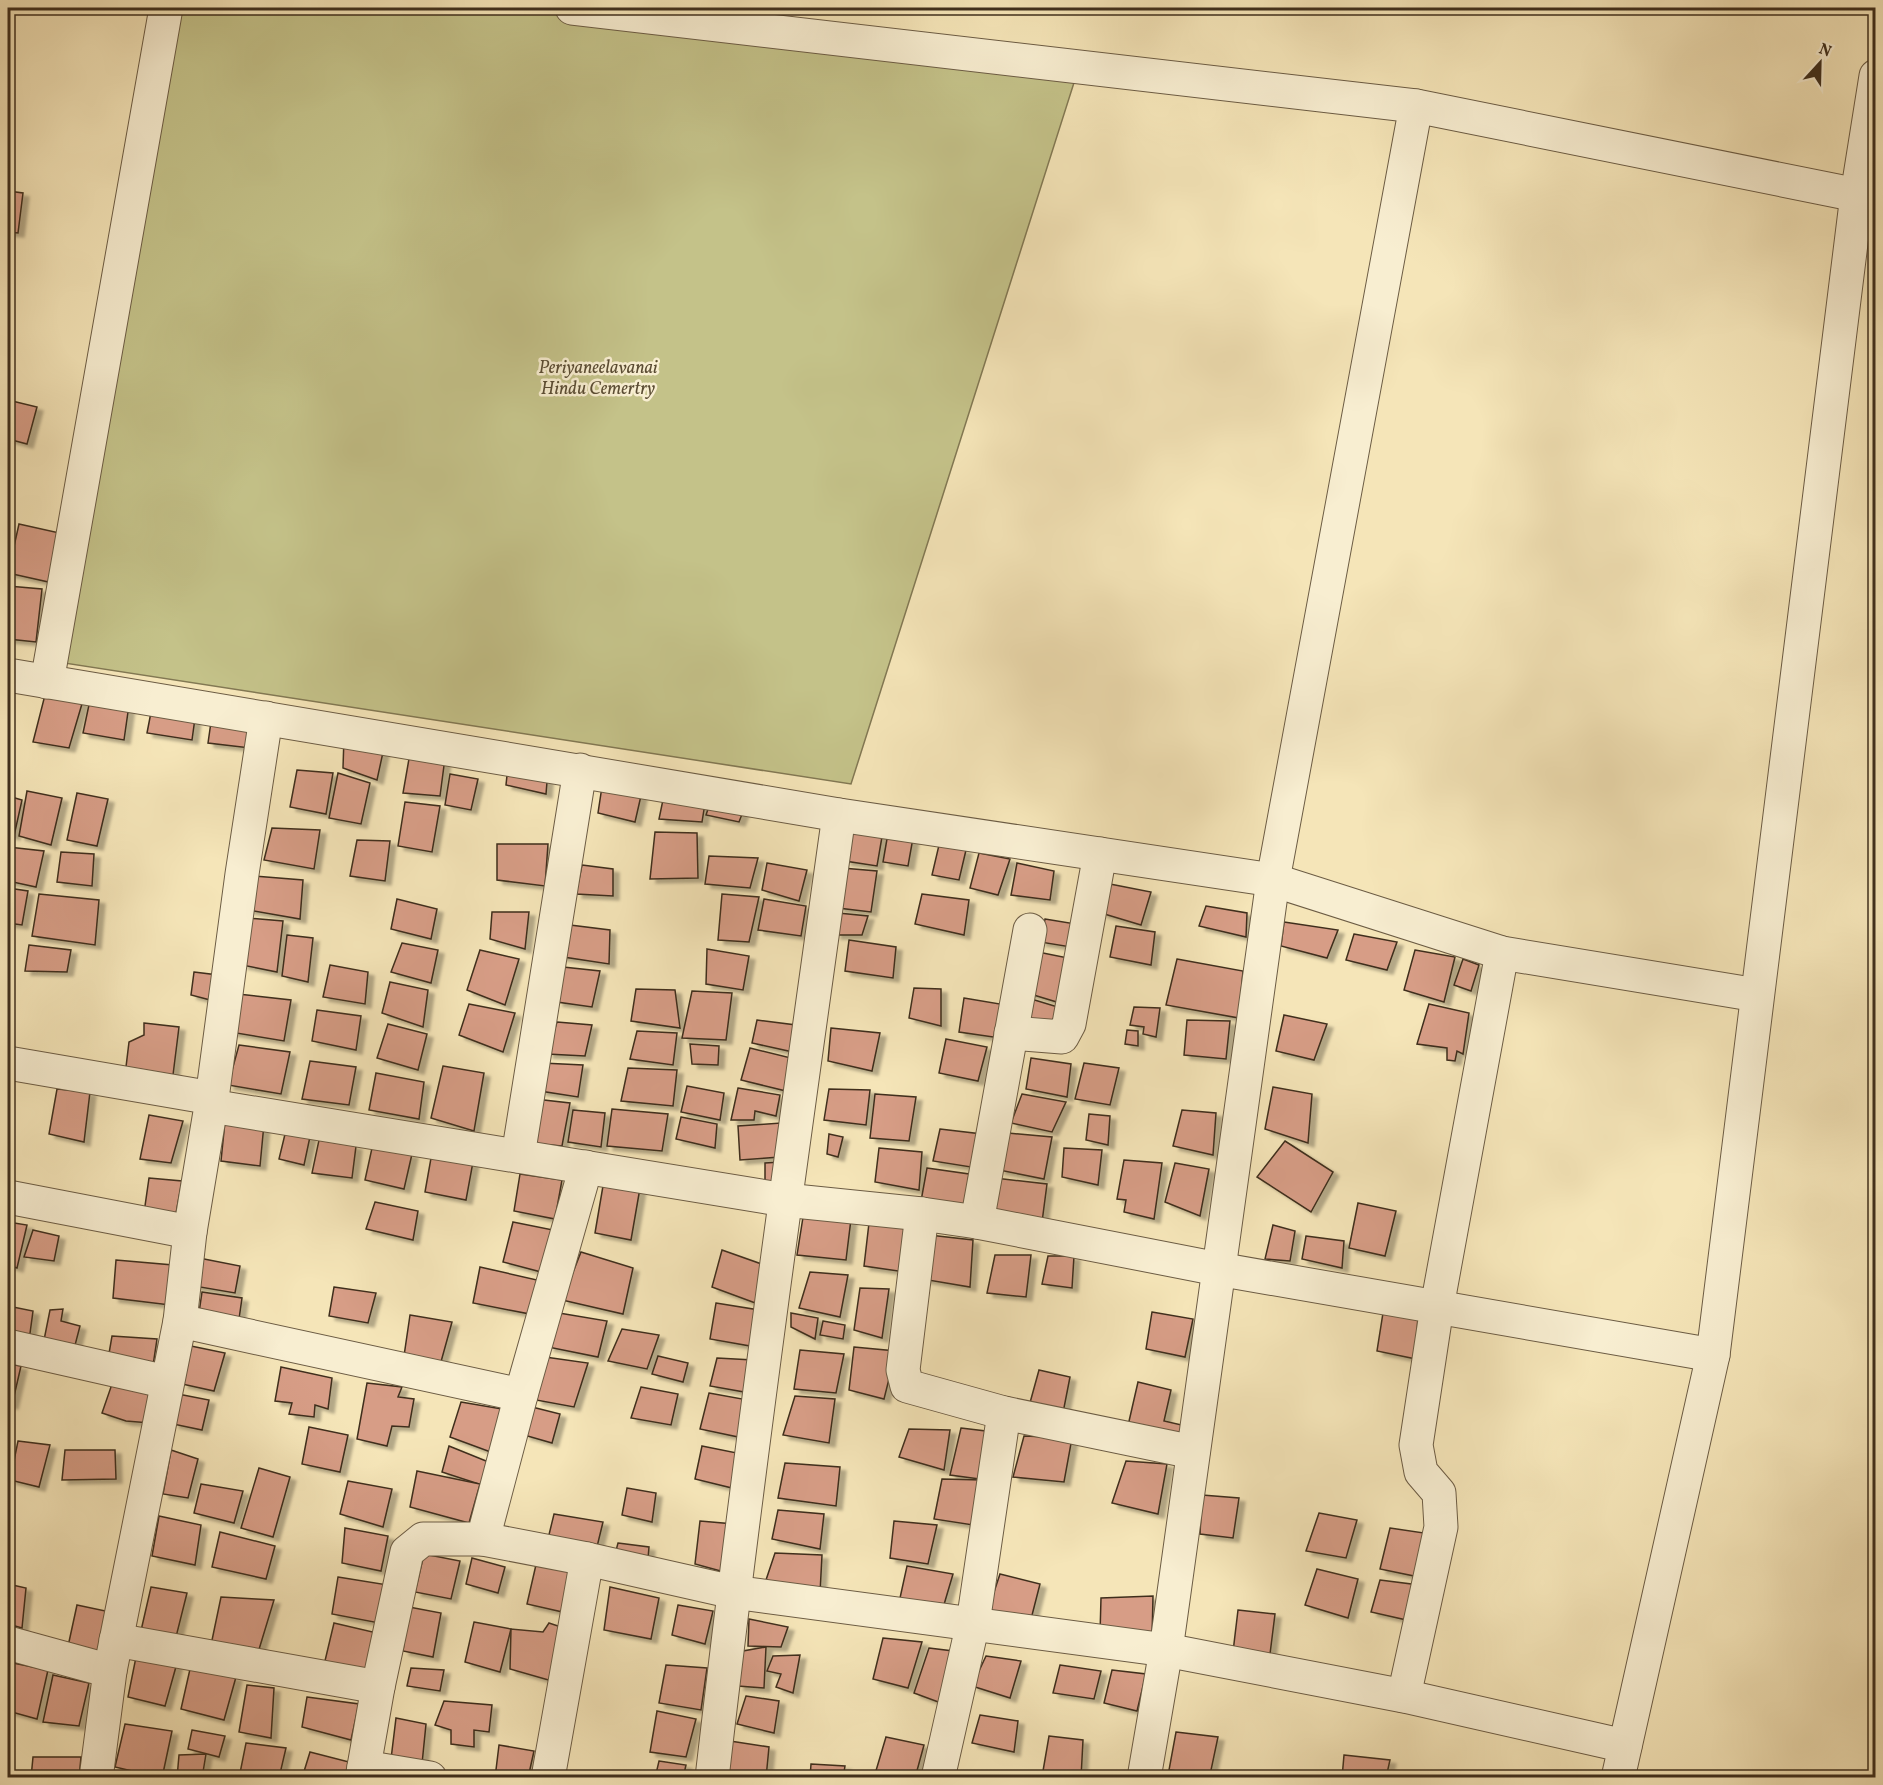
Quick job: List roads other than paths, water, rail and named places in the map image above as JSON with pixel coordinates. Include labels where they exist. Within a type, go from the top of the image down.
[{"type":"street","points":[[47,682],[166,8]]},
{"type":"street","points":[[572,8],[1416,106],[1857,195]]},
{"type":"street","points":[[1618,1778],[1713,1355],[1857,195],[1875,76]]},
{"type":"street","points":[[1144,1778],[1166,1650],[1273,880],[1416,106]]},
{"type":"street","points":[[8,675],[840,815],[1273,880],[1502,953],[1757,995]]},
{"type":"street","points":[[96,1778],[113,1655],[180,1321],[190,1232],[212,1102],[242,874],[266,718]]},
{"type":"street","points":[[518,1156],[580,770]]},
{"type":"street","points":[[712,1778],[785,1200],[840,815]]},
{"type":"street","points":[[1011,1033],[1062,1037],[1070,1024],[1100,854]]},
{"type":"street","points":[[977,1222],[1030,930]]},
{"type":"street","points":[[1404,1696],[1441,1527],[1439,1493],[1421,1472],[1416,1445],[1437,1307],[1502,953]]},
{"type":"street","points":[[8,1063],[518,1156],[785,1200],[977,1222],[1218,1269],[1713,1355]]},
{"type":"street","points":[[483,1539],[521,1395],[586,1167]]},
{"type":"street","points":[[8,1197],[190,1232]]},
{"type":"street","points":[[922,1214],[903,1370],[907,1386],[1004,1413],[1193,1452]]},
{"type":"street","points":[[180,1321],[521,1395]]},
{"type":"street","points":[[8,1346],[167,1382]]},
{"type":"street","points":[[938,1778],[973,1623],[1004,1413]]},
{"type":"street","points":[[430,1778],[363,1772],[378,1687],[407,1552],[423,1539],[483,1539],[587,1559],[734,1592],[1166,1650],[1404,1696],[1625,1746]]},
{"type":"street","points":[[548,1778],[587,1559]]},
{"type":"street","points":[[8,1642],[378,1687]]},
{"type":"park label","name":"Periyaneelavanai Hindu Cemertry","points":[[598,377]]}]
